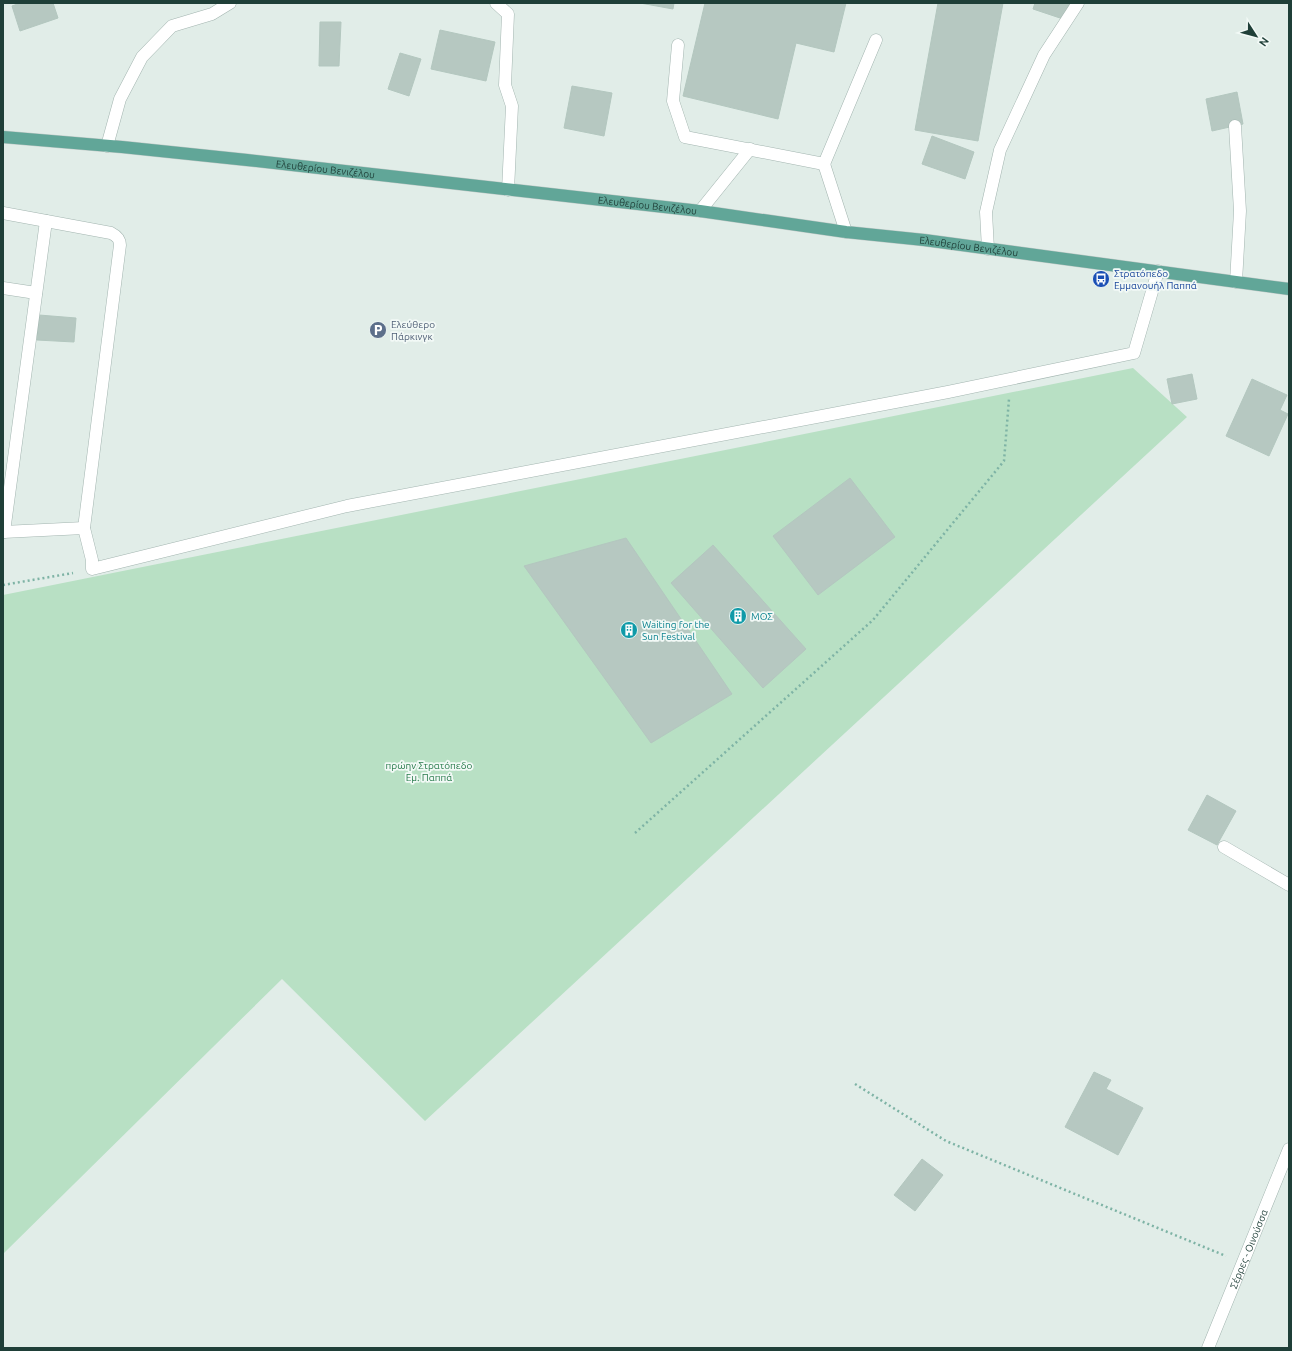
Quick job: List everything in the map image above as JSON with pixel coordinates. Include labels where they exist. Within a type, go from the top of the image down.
[{"type":"main road","name":"Ελευθερίου Βενιζέλου","points":[[3,137],[247,160],[700,211],[846,232],[988,249],[1289,289]]},
{"type":"street","points":[[107,146],[120,99],[142,57],[172,26],[212,14],[230,3]]},
{"type":"street","points":[[496,3],[508,14],[505,85],[512,106],[508,190]]},
{"type":"street","points":[[988,249],[986,212],[1000,150],[1044,55],[1078,3]]},
{"type":"street","points":[[846,232],[824,164],[876,40]]},
{"type":"street","points":[[678,45],[673,101],[685,137],[824,164]]},
{"type":"street","points":[[1235,126],[1240,211],[1236,282]]},
{"type":"street","points":[[700,211],[750,149]]},
{"type":"street","points":[[3,213],[111,233],[116,235],[120,240],[84,528],[92,560],[92,569],[347,506],[918,398],[1134,353],[1158,271]]},
{"type":"street","points":[[46,220],[4,532],[84,528]]},
{"type":"street","points":[[3,288],[36,293]]},
{"type":"street","points":[[1224,847],[1289,885]]},
{"type":"street","name":"Σέρρες - Οινούσσα","points":[[1208,1348],[1244,1263],[1289,1149]]},
{"type":"path","points":[[635,833],[873,620],[1004,461],[1010,379]]},
{"type":"path","points":[[3,585],[92,569]]},
{"type":"path","points":[[855,1084],[946,1141],[1244,1263]]},
{"type":"green space","name":"πρώην Στρατόπεδο Εμ. Παππά","points":[[1133,368],[1187,417],[425,1121],[282,979],[3,1254],[3,595]]},
{"type":"building","points":[[20,3],[53,3],[58,18],[20,31],[12,6]]},
{"type":"building","points":[[640,3],[674,3],[673,9]]},
{"type":"building","points":[[705,3],[846,3],[834,52],[796,43],[778,119],[683,96]]},
{"type":"building","points":[[938,3],[1003,3],[978,141],[915,130]]},
{"type":"building","points":[[1035,3],[1072,3],[1066,20],[1033,9]]},
{"type":"building","points":[[320,22],[341,22],[339,66],[319,66]]},
{"type":"building","points":[[440,30],[495,42],[486,81],[431,69]]},
{"type":"building","points":[[400,53],[421,59],[409,96],[388,89]]},
{"type":"building","points":[[572,86],[612,93],[604,136],[564,128]]},
{"type":"building","points":[[1237,92],[1243,124],[1212,131],[1206,99]]},
{"type":"building","points":[[932,136],[974,152],[965,179],[922,164]]},
{"type":"building","points":[[39,315],[76,318],[74,342],[37,340]]},
{"type":"building","points":[[1192,374],[1197,399],[1172,404],[1167,379]]},
{"type":"building","points":[[1252,379],[1287,395],[1280,410],[1288,414],[1269,456],[1226,436]]},
{"type":"building","points":[[850,478],[895,537],[818,595],[773,536]]},
{"type":"building","name":"Waiting for the Sun Festival","points":[[626,538],[732,694],[651,743],[524,566]]},
{"type":"building","name":"ΜΟΣ","points":[[713,545],[806,649],[763,688],[671,583]]},
{"type":"building","points":[[1207,795],[1236,811],[1217,845],[1188,830]]},
{"type":"building","points":[[1094,1072],[1111,1080],[1106,1089],[1143,1108],[1118,1155],[1065,1127]]},
{"type":"building","points":[[922,1159],[943,1175],[915,1211],[894,1195]]},
{"type":"place","name":"Στρατόπεδο Εμμανουήλ Παππά","points":[[1101,279]]},
{"type":"place","name":"Ελεύθερο Πάρκινγκ","points":[[378,330]]},
{"type":"place","name":"ΜΟΣ","points":[[738,616]]},
{"type":"place","name":"Waiting for the Sun Festival","points":[[629,630]]}]
